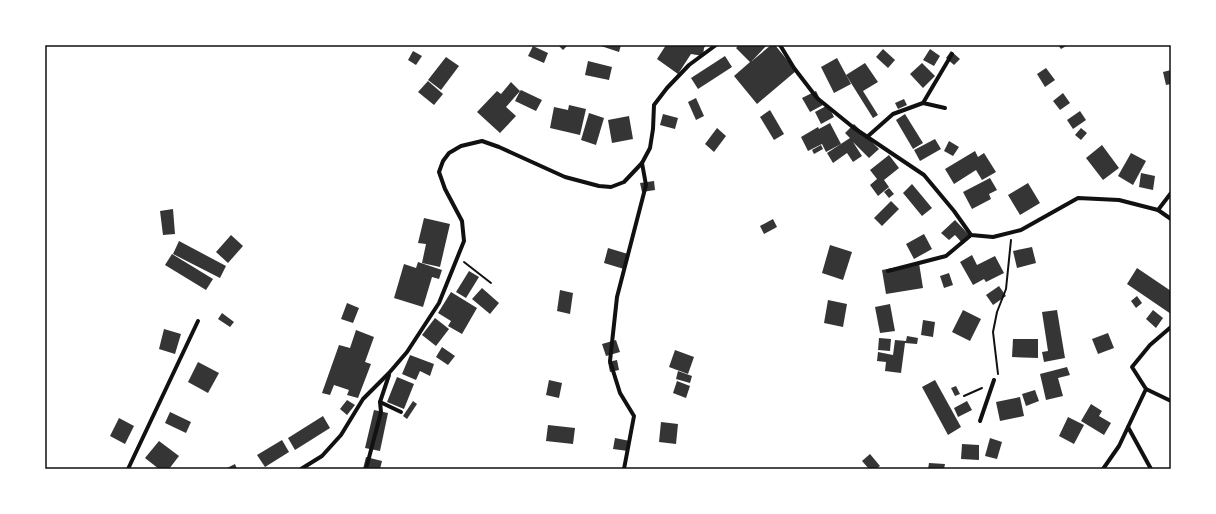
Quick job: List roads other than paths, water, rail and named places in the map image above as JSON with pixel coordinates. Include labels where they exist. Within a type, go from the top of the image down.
[{"type":"street","points":[[301,469],[322,456],[341,435],[363,399],[389,373],[407,352],[439,303],[464,242],[462,221],[445,190],[439,172],[443,161],[449,153],[461,146],[482,141],[528,159],[565,177],[599,186],[611,187],[624,182],[642,163],[650,148],[654,105],[689,64],[716,45]]},
{"type":"street","points":[[780,45],[794,68],[817,98],[854,128],[924,175],[971,235]]},
{"type":"street","points":[[923,103],[952,54]]},
{"type":"street","points":[[867,136],[893,114],[923,103],[945,108]]},
{"type":"street","points":[[624,469],[634,416],[620,393],[610,361],[618,297],[646,185],[642,163]]},
{"type":"street","points":[[1158,210],[1171,193]]},
{"type":"street","points":[[888,271],[946,256],[971,235],[993,237],[1028,226],[1078,198],[1119,200],[1158,210],[1171,219]]},
{"type":"street","points":[[128,469],[198,321]]},
{"type":"street","points":[[1171,327],[1150,345],[1132,367],[1146,389],[1171,401]]},
{"type":"street","points":[[366,469],[381,412],[380,402],[389,373]]},
{"type":"street","points":[[980,421],[994,380]]},
{"type":"street","points":[[1103,469],[1119,446],[1146,389]]},
{"type":"street","points":[[380,402],[402,412]]},
{"type":"street","points":[[1128,427],[1151,469]]}]
